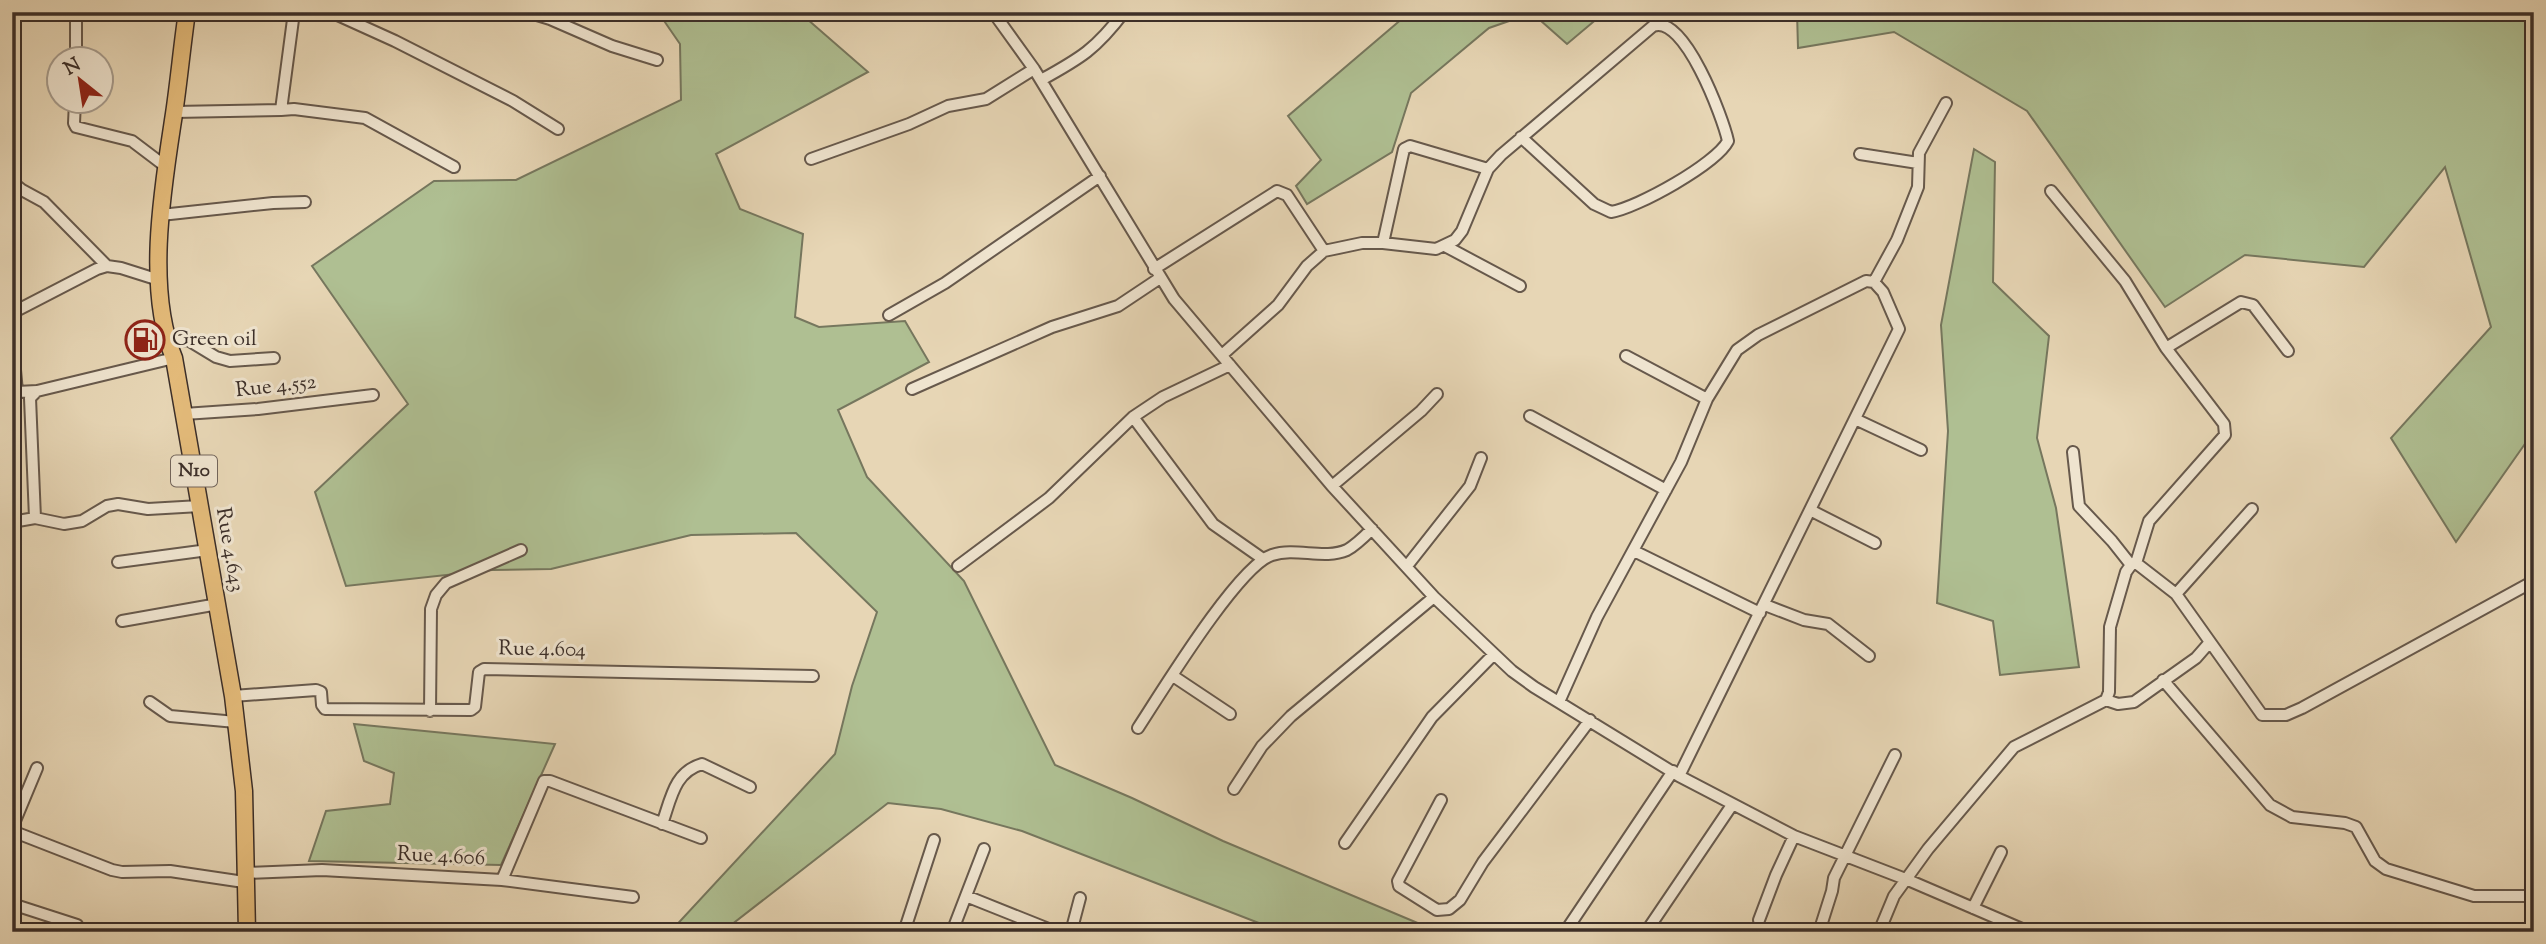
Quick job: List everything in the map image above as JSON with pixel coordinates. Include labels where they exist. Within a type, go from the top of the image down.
[{"type":"highway","name":"Rue 4.643","points":[[187,12],[166,166],[159,280],[167,342],[174,358],[233,696],[244,791],[247,932]]},
{"type":"street","points":[[76,12],[76,46]]},
{"type":"street","points":[[281,110],[294,12]]},
{"type":"street","points":[[331,12],[513,101],[558,129]]},
{"type":"street","points":[[527,12],[550,19],[612,47],[657,60]]},
{"type":"street","points":[[992,12],[1034,68],[1174,299],[1332,486],[1434,597],[1494,654],[1523,679],[1559,702],[1732,805],[1794,836],[1908,880],[2029,932]]},
{"type":"street","points":[[1041,80],[1089,52],[1124,12]]},
{"type":"street","points":[[1222,355],[1278,305],[1307,266],[1324,251],[1362,243],[1436,249],[1455,240],[1462,231],[1488,169],[1501,155],[1521,137],[1653,26],[1660,23],[1681,39],[1698,65],[1728,141],[1720,151],[1684,178],[1639,204],[1611,212],[1594,204],[1521,137]]},
{"type":"street","points":[[811,159],[909,124],[948,106],[981,101],[1034,68]]},
{"type":"street","points":[[1874,282],[1897,240],[1918,187],[1919,153],[1946,103]]},
{"type":"street","points":[[174,112],[294,109],[365,118],[454,167]]},
{"type":"street","points":[[74,116],[76,127],[132,141],[166,166]]},
{"type":"street","points":[[1384,243],[1406,147],[1488,169]]},
{"type":"street","points":[[1860,154],[1918,163]]},
{"type":"street","points":[[889,315],[945,283],[1100,176]]},
{"type":"street","points":[[12,182],[44,202],[107,266],[159,280]]},
{"type":"street","points":[[912,389],[1052,327],[1118,306],[1157,273],[1277,191],[1287,195],[1324,251]]},
{"type":"street","points":[[1879,932],[1894,896],[1928,849],[2014,747],[2106,700],[2109,692],[2110,627],[2126,572],[2134,564],[2148,521],[2225,435],[2224,425],[2166,348],[2125,281],[2051,191]]},
{"type":"street","points":[[161,215],[305,202]]},
{"type":"street","points":[[1445,246],[1520,286]]},
{"type":"street","points":[[12,313],[107,266]]},
{"type":"street","points":[[1559,702],[1597,617],[1665,491],[1707,399],[1731,359],[1746,342],[1866,281],[1874,282],[1883,292],[1899,329],[1763,609],[1676,774],[1565,932]]},
{"type":"street","points":[[2166,348],[2241,302],[2253,305],[2288,351]]},
{"type":"street","points":[[12,337],[17,392],[37,391],[174,358]]},
{"type":"street","points":[[167,342],[188,340],[216,357],[230,361],[274,358]]},
{"type":"street","points":[[1626,356],[1707,399]]},
{"type":"street","points":[[958,566],[1049,498],[1133,417],[1163,397],[1230,365]]},
{"type":"street","points":[[35,518],[30,398],[37,391]]},
{"type":"street","points":[[1332,486],[1422,411],[1437,394]]},
{"type":"street","name":"Rue 4.552","points":[[184,414],[258,409],[373,395]]},
{"type":"street","points":[[1530,416],[1665,491]]},
{"type":"street","points":[[1133,417],[1213,524],[1263,559]]},
{"type":"street","points":[[1855,419],[1921,450]]},
{"type":"street","points":[[2073,452],[2079,506],[2134,564],[2176,594],[2262,715],[2286,715],[2534,581]]},
{"type":"street","points":[[1407,566],[1470,486],[1481,458]]},
{"type":"street","points":[[12,522],[35,518],[64,524],[82,521],[107,506],[118,504],[148,509],[200,506]]},
{"type":"street","points":[[2176,594],[2252,509]]},
{"type":"street","points":[[1810,510],[1875,543]]},
{"type":"street","points":[[1138,728],[1247,572],[1273,554],[1327,554],[1345,551],[1372,529]]},
{"type":"street","points":[[118,562],[208,550]]},
{"type":"street","points":[[430,711],[432,609],[436,595],[446,583],[521,550]]},
{"type":"street","points":[[1634,551],[1763,609],[1828,624],[1869,656]]},
{"type":"street","points":[[1234,789],[1262,746],[1291,716],[1434,597]]},
{"type":"street","points":[[122,621],[218,604]]},
{"type":"street","points":[[2106,700],[2118,704],[2134,702],[2196,658],[2210,642]]},
{"type":"street","points":[[1345,843],[1432,717],[1494,654]]},
{"type":"street","name":"Rue 4.604","points":[[233,696],[316,690],[321,692],[325,709],[471,710],[475,707],[479,672],[484,669],[813,676]]},
{"type":"street","points":[[1173,676],[1230,714]]},
{"type":"street","points":[[2164,680],[2270,805],[2292,817],[2345,823],[2356,827],[2375,861],[2386,869],[2474,897],[2534,896]]},
{"type":"street","points":[[150,702],[170,716],[236,722]]},
{"type":"street","points":[[1441,800],[1398,881],[1399,886],[1443,911],[1455,905],[1468,890],[1483,862],[1590,720]]},
{"type":"street","points":[[1819,932],[1834,877],[1895,755]]},
{"type":"street","points":[[662,824],[682,774],[689,768],[702,764],[750,787]]},
{"type":"street","points":[[12,830],[37,768]]},
{"type":"street","points":[[502,880],[544,782],[550,781],[701,838]]},
{"type":"street","points":[[1646,932],[1732,805]]},
{"type":"street","name":"Rue 4.606","points":[[12,830],[122,872],[170,871],[245,878],[322,870],[502,880],[633,897]]},
{"type":"street","points":[[1759,920],[1794,836]]},
{"type":"street","points":[[904,932],[934,841]]},
{"type":"street","points":[[952,932],[984,849]]},
{"type":"street","points":[[1973,908],[2001,852]]},
{"type":"street","points":[[966,896],[1056,932]]},
{"type":"street","points":[[1071,932],[1080,898]]},
{"type":"street","points":[[12,904],[77,925],[78,932]]},
{"type":"green space","points":[[658,12],[799,12],[868,72],[716,154],[740,209],[803,234],[795,317],[819,327],[905,321],[929,362],[838,410],[867,477],[964,581],[1055,765],[1223,841],[1439,932],[1282,932],[1022,831],[941,809],[888,803],[722,932],[670,932],[835,754],[852,686],[877,612],[796,533],[691,535],[551,569],[492,570],[346,586],[315,492],[408,404],[312,266],[434,181],[516,180],[681,100],[680,44]]},
{"type":"green space","points":[[1410,12],[1605,12],[1567,44],[1532,13],[1489,28],[1411,93],[1392,152],[1307,204],[1296,186],[1321,160],[1288,116]]},
{"type":"green space","points":[[1797,12],[2534,12],[2534,431],[2456,542],[2391,438],[2491,327],[2445,167],[2364,267],[2245,255],[2165,307],[2027,111],[1894,32],[1798,48]]},
{"type":"green space","points":[[1974,149],[1995,162],[1993,282],[2049,336],[2037,438],[2056,508],[2079,667],[2000,675],[1993,621],[1937,603],[1948,431],[1941,325]]},
{"type":"green space","points":[[354,724],[555,744],[501,865],[309,861],[326,811],[390,804],[394,773],[364,761]]},
{"type":"place","name":"Green oil","points":[[145,340]]}]
